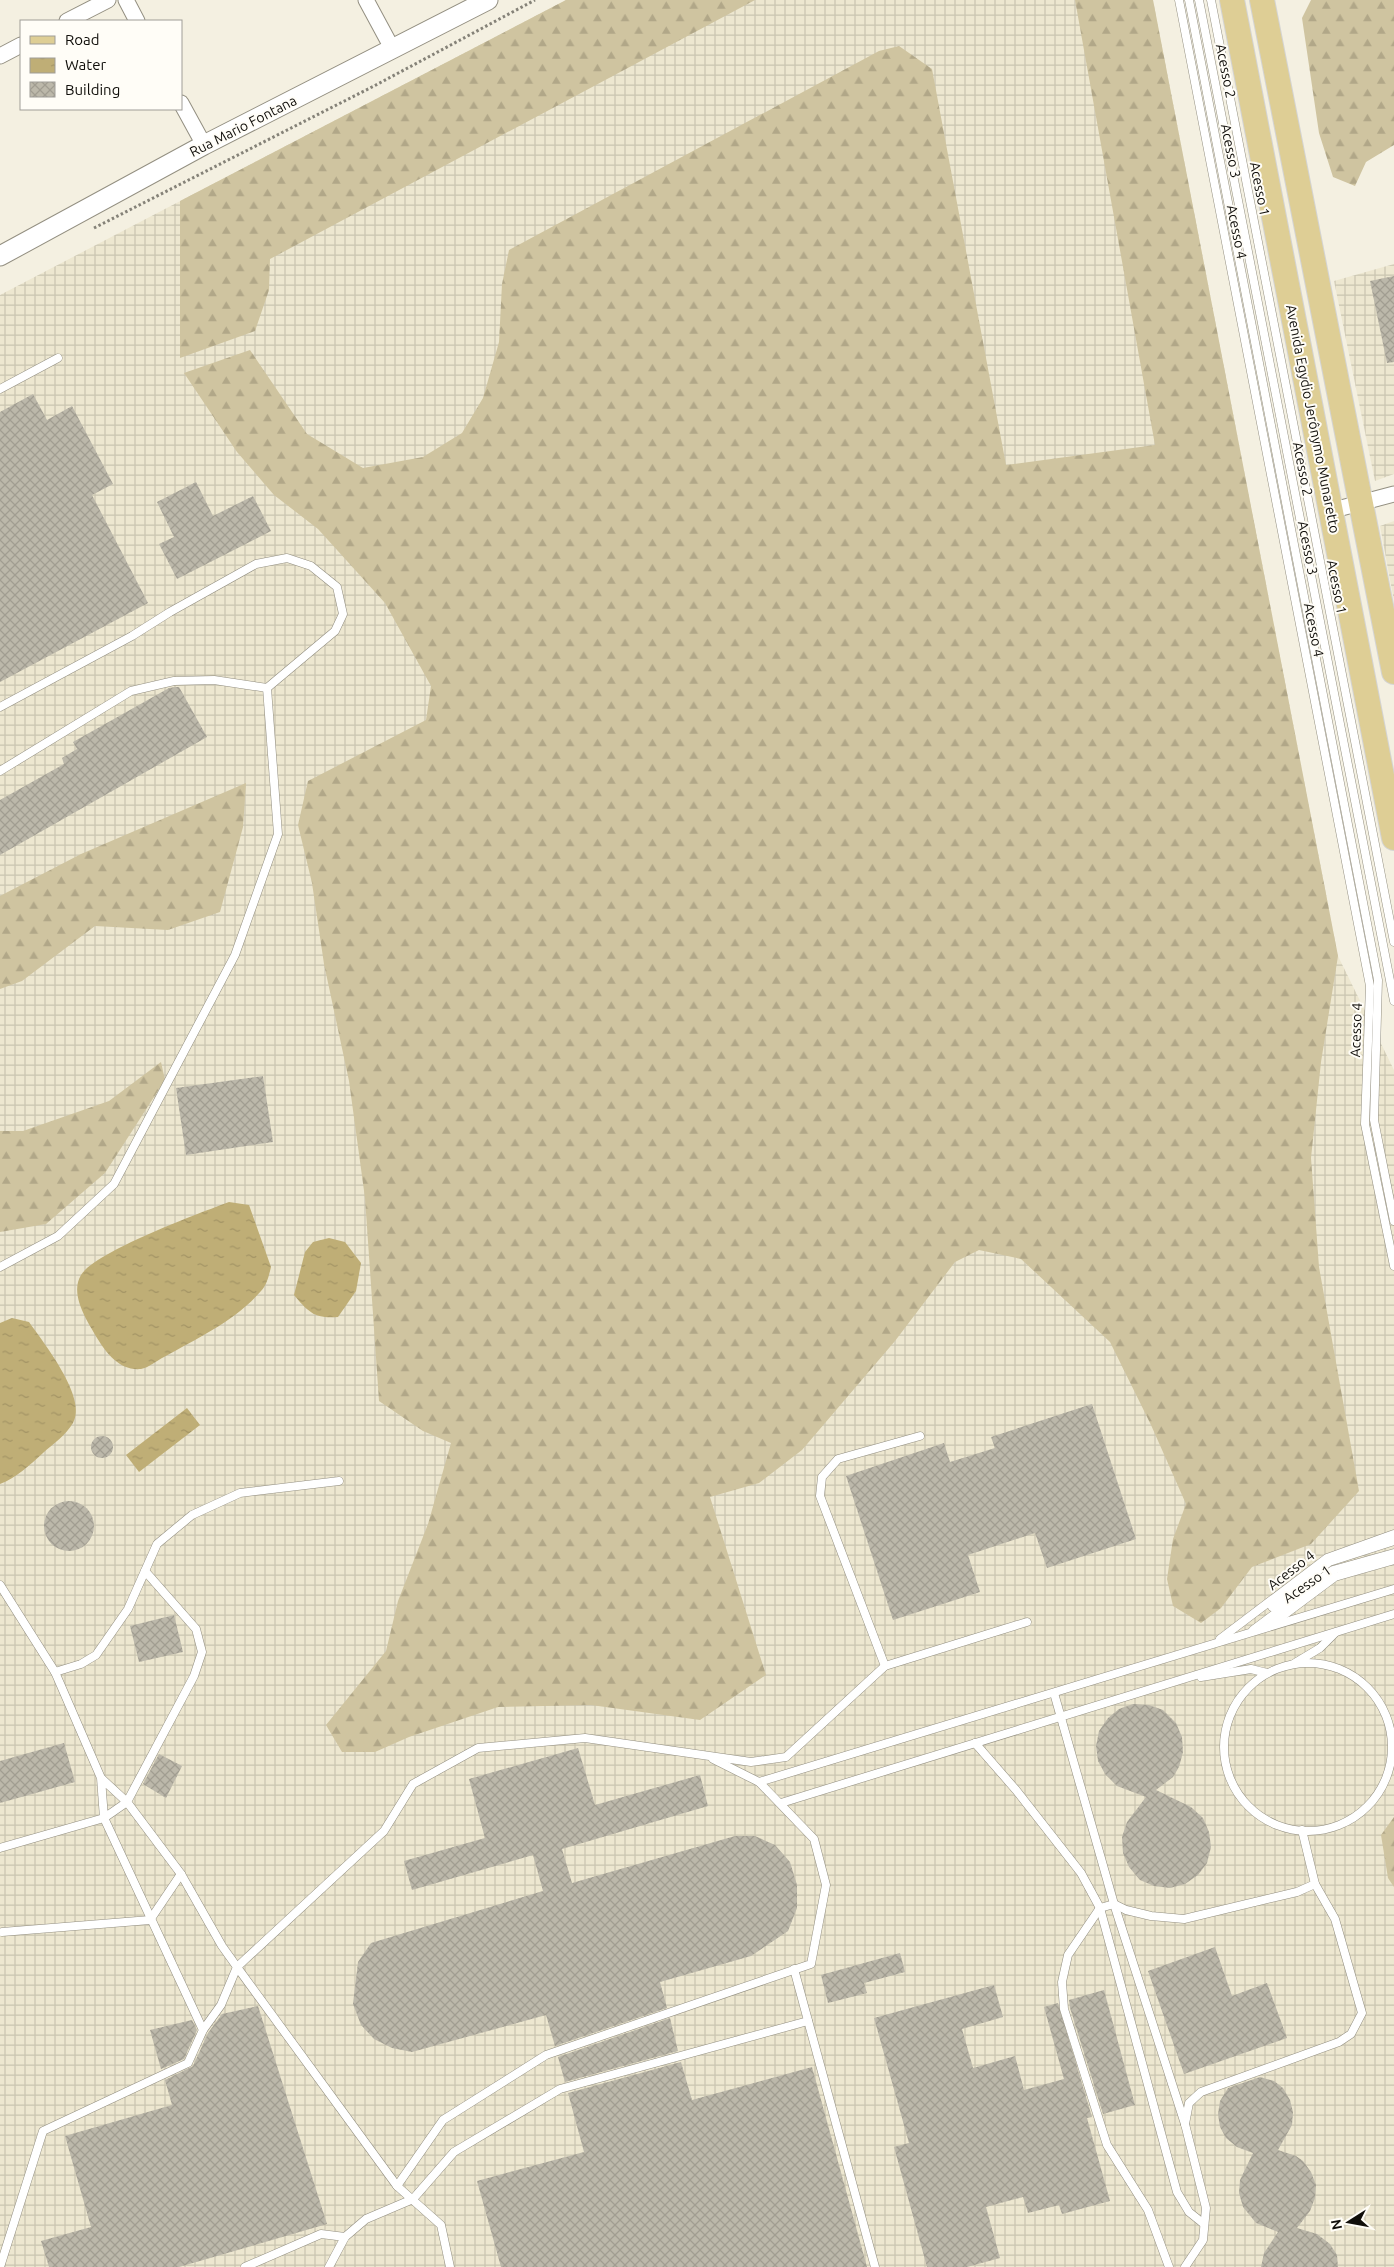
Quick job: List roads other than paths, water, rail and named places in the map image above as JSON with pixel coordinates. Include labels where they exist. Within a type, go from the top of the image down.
[{"type":"main road","name":"Avenida Egydio Jerônymo Munaretto","points":[[1232,0],[1394,838]]},
{"type":"main road","points":[[1262,0],[1394,672]]},
{"type":"street","points":[[69,20],[108,0]]},
{"type":"street","points":[[126,0],[136,20]]},
{"type":"street","points":[[366,0],[393,50]]},
{"type":"street","name":"Rua Mario Fontana","points":[[0,256],[204,145],[488,0]]},
{"type":"street","points":[[0,56],[20,46]]},
{"type":"street","points":[[182,105],[204,145]]},
{"type":"street","points":[[1330,511],[1394,494]]},
{"type":"lane","name":"Acesso 4","points":[[1179,0],[1370,986],[1366,1124],[1394,1266]]},
{"type":"lane","name":"Acesso 3","points":[[1189,0],[1378,980],[1374,1120],[1394,1221]]},
{"type":"lane","name":"Acesso 2","points":[[1199,0],[1394,1001]]},
{"type":"lane","name":"Acesso 1","points":[[1210,0],[1394,942]]},
{"type":"lane","points":[[0,389],[58,358]]},
{"type":"lane","points":[[0,707],[132,636],[170,612],[256,564],[287,558],[311,566],[337,588],[343,614],[335,631],[267,688],[206,680],[174,681],[131,691],[0,771]]},
{"type":"lane","points":[[0,1267],[58,1236],[114,1184],[235,955],[278,834],[267,688]]},
{"type":"lane","points":[[885,1666],[820,1496],[822,1477],[838,1459],[920,1436]]},
{"type":"lane","points":[[55,1672],[80,1664],[96,1655],[112,1635],[128,1609],[157,1544],[192,1515],[240,1493],[339,1481]]},
{"type":"lane","name":"Acesso 4","points":[[1214,1644],[1327,1558],[1394,1534]]},
{"type":"lane","points":[[1230,1639],[1329,1562],[1394,1541]]},
{"type":"lane","points":[[1249,1633],[1333,1570],[1394,1553]]},
{"type":"lane","name":"Acesso 1","points":[[1268,1627],[1335,1576],[1394,1560]]},
{"type":"lane","points":[[0,1848],[104,1818],[127,1802],[194,1676],[202,1652],[196,1629],[145,1571]]},
{"type":"lane","points":[[0,1585],[55,1672],[101,1778],[104,1818],[203,2030]]},
{"type":"lane","points":[[759,1782],[1054,1694],[1394,1589]]},
{"type":"lane","points":[[781,1803],[1394,1614]]},
{"type":"lane","points":[[0,2267],[43,2132],[188,2064],[203,2030],[221,2005],[237,1967],[384,1831],[413,1784],[478,1748],[585,1738],[751,1762],[786,1757],[885,1666],[1027,1622]]},
{"type":"lane","points":[[1295,1663],[1324,1664],[1352,1674],[1380,1702],[1391,1730],[1391,1759],[1382,1787],[1371,1803],[1348,1821],[1321,1830],[1292,1830],[1264,1819],[1235,1789],[1225,1761],[1225,1732],[1235,1704],[1254,1682],[1267,1673],[1295,1663],[1320,1648],[1336,1632]]},
{"type":"lane","points":[[1182,1679],[1232,1674],[1251,1669],[1267,1673]]},
{"type":"lane","points":[[1054,1694],[1114,1904],[1185,2124],[1206,2208],[1203,2240],[1185,2267]]},
{"type":"lane","points":[[975,1743],[1016,1790],[1081,1873],[1100,1908],[1177,2192],[1189,2212],[1204,2224]]},
{"type":"lane","points":[[397,2186],[443,2120],[546,2055],[811,1964],[826,1885],[814,1839],[759,1782],[707,1756]]},
{"type":"lane","points":[[101,1778],[127,1802],[181,1874],[222,1946],[397,2186],[441,2225],[450,2267]]},
{"type":"lane","points":[[1185,2124],[1189,2103],[1201,2092],[1339,2042],[1351,2034],[1362,2013],[1335,1919],[1315,1884],[1302,1830]]},
{"type":"lane","points":[[150,1920],[181,1874]]},
{"type":"lane","points":[[1169,2267],[1148,2210],[1107,2145],[1064,2009],[1062,1982],[1068,1955],[1100,1908],[1114,1904],[1126,1910],[1143,1914],[1184,1919],[1297,1892],[1315,1884]]},
{"type":"lane","points":[[2,1932],[150,1920]]},
{"type":"lane","points":[[794,1970],[875,2267]]},
{"type":"lane","points":[[329,2267],[345,2237],[366,2219],[413,2199],[454,2152],[560,2089],[808,2021]]},
{"type":"lane","points":[[245,2267],[321,2234],[345,2237]]},
{"type":"water","points":[[229,1202],[249,1205],[271,1267],[263,1289],[251,1302],[228,1320],[150,1366],[133,1369],[120,1364],[101,1344],[81,1308],[77,1291],[81,1275],[90,1265],[127,1244]]},
{"type":"water","points":[[329,1238],[345,1242],[361,1263],[356,1291],[338,1317],[323,1317],[313,1313],[294,1295],[305,1252],[313,1242]]},
{"type":"water","points":[[12,1318],[29,1322],[53,1356],[69,1385],[76,1412],[73,1423],[59,1439],[23,1470],[0,1484],[0,1323]]},
{"type":"water","points":[[187,1408],[200,1425],[139,1472],[126,1455]]}]
